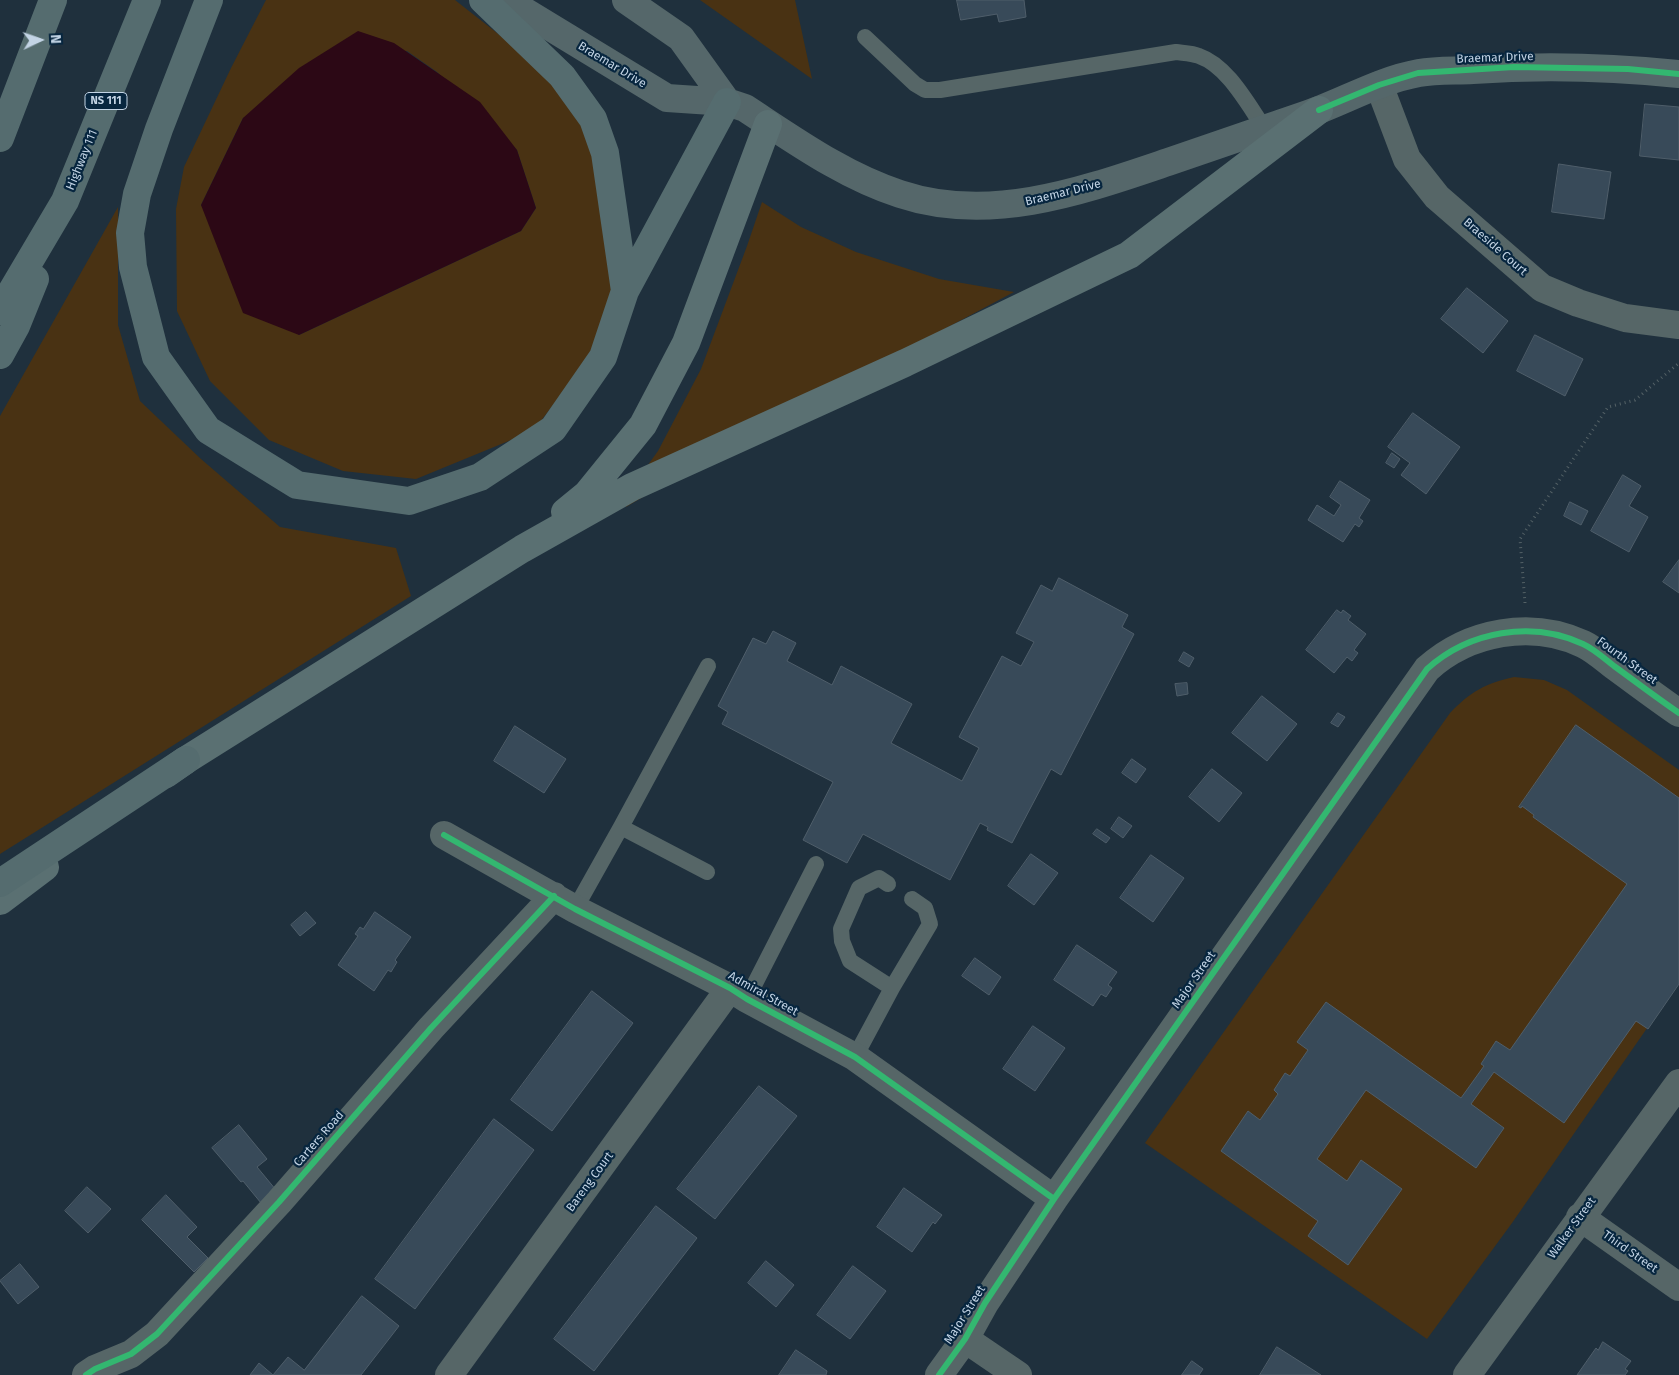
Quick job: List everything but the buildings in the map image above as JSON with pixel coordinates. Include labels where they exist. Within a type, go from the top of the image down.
[{"type":"highway","points":[[0,138],[53,0]]},
{"type":"highway","name":"Highway 111","points":[[0,311],[65,201],[147,0]]},
{"type":"highway","points":[[210,0],[159,129],[137,194],[130,234],[133,267],[156,357],[208,430],[297,486],[409,501],[480,477],[554,429],[603,357],[625,291],[727,102]]},
{"type":"highway","points":[[483,0],[562,76],[593,119],[605,153],[625,291]]},
{"type":"highway","points":[[0,354],[16,326],[65,201]]},
{"type":"highway","points":[[0,883],[186,760]]},
{"type":"main road","name":"Braemar Drive","points":[[506,0],[667,98],[727,102],[746,108],[768,124],[846,172],[900,194],[941,204],[987,207],[1029,202],[1115,180],[1319,110],[1379,85],[1418,73],[1514,67],[1628,69],[1679,74]]},
{"type":"main road","points":[[626,0],[681,38],[727,102]]},
{"type":"main road","points":[[0,901],[186,760],[522,549],[632,487],[905,363],[1129,255],[1319,110]]},
{"type":"main road","points":[[522,549],[587,494],[643,425],[686,343],[768,124]]},
{"type":"street","name":"Braeside Court","points":[[1379,85],[1407,159],[1437,197],[1542,288],[1578,303],[1625,318],[1679,325]]},
{"type":"street","name":"Fourth Street","points":[[1498,634],[1516,631],[1551,633],[1585,644],[1679,713]]},
{"type":"street","name":"Major Street","points":[[940,1375],[1054,1199],[1427,669],[1444,654],[1464,644],[1498,634]]},
{"type":"street","name":"Admiral Street","points":[[444,835],[564,903],[855,1057],[1054,1199]]},
{"type":"street","name":"Carters Road","points":[[86,1375],[95,1369],[131,1354],[157,1334],[279,1202],[431,1028],[564,903]]},
{"type":"street","name":"Bareng Court","points":[[450,1375],[738,994]]},
{"type":"street","name":"Walker Street","points":[[1467,1375],[1679,1083]]},
{"type":"street","name":"Third Street","points":[[1580,1217],[1679,1287]]},
{"type":"street","points":[[965,1339],[1018,1375]]},
{"type":"lane","points":[[865,37],[914,84],[926,90],[940,90],[1176,52],[1197,54],[1210,60],[1228,76],[1265,128]]},
{"type":"lane","points":[[564,903],[621,827],[708,666]]},
{"type":"lane","points":[[621,827],[707,872]]},
{"type":"lane","points":[[738,994],[816,864]]},
{"type":"lane","points":[[888,884],[879,878],[859,888],[840,929],[842,941],[850,961],[892,988]]},
{"type":"lane","points":[[855,1057],[892,988],[930,924],[925,908],[912,899]]},
{"type":"path","points":[[1527,631],[1520,539],[1608,407],[1635,400],[1679,363]]},
{"type":"shaded area","points":[[266,0],[455,0],[582,104],[625,262],[598,347],[533,431],[416,479],[343,471],[269,440],[210,381],[177,311],[176,209],[184,167]],"holes":[[[407,51],[437,72],[517,150],[536,208],[521,231],[299,335],[201,205],[243,118]]]},
{"type":"shaded area","points":[[700,0],[795,0],[812,79]]},
{"type":"shaded area","points":[[358,31],[394,43],[480,102],[517,150],[536,208],[521,231],[299,335],[243,313],[201,205],[243,118],[299,68]]},
{"type":"shaded area","points":[[762,202],[801,227],[856,252],[939,279],[1014,292],[775,419],[626,507],[632,487],[658,451],[701,369]]},
{"type":"shaded area","points":[[118,207],[118,325],[140,401],[201,459],[280,527],[396,548],[411,596],[0,854],[0,416]]},
{"type":"shaded area","points":[[1514,677],[1544,680],[1567,690],[1679,770],[1679,982],[1512,1223],[1427,1339],[1145,1143],[1450,713],[1464,699],[1479,689]]},
{"type":"cycle path","points":[[1319,110],[1379,85],[1418,73],[1514,67],[1628,69],[1679,74]]},
{"type":"cycle path","points":[[939,1375],[965,1339],[985,1303],[1054,1199],[1427,669],[1444,656],[1481,638],[1522,631],[1543,632],[1587,646],[1679,713]]},
{"type":"cycle path","points":[[444,835],[575,909],[730,988],[855,1057],[1054,1199]]},
{"type":"cycle path","points":[[86,1375],[95,1369],[131,1354],[157,1334],[279,1202],[431,1028],[554,896]]}]
